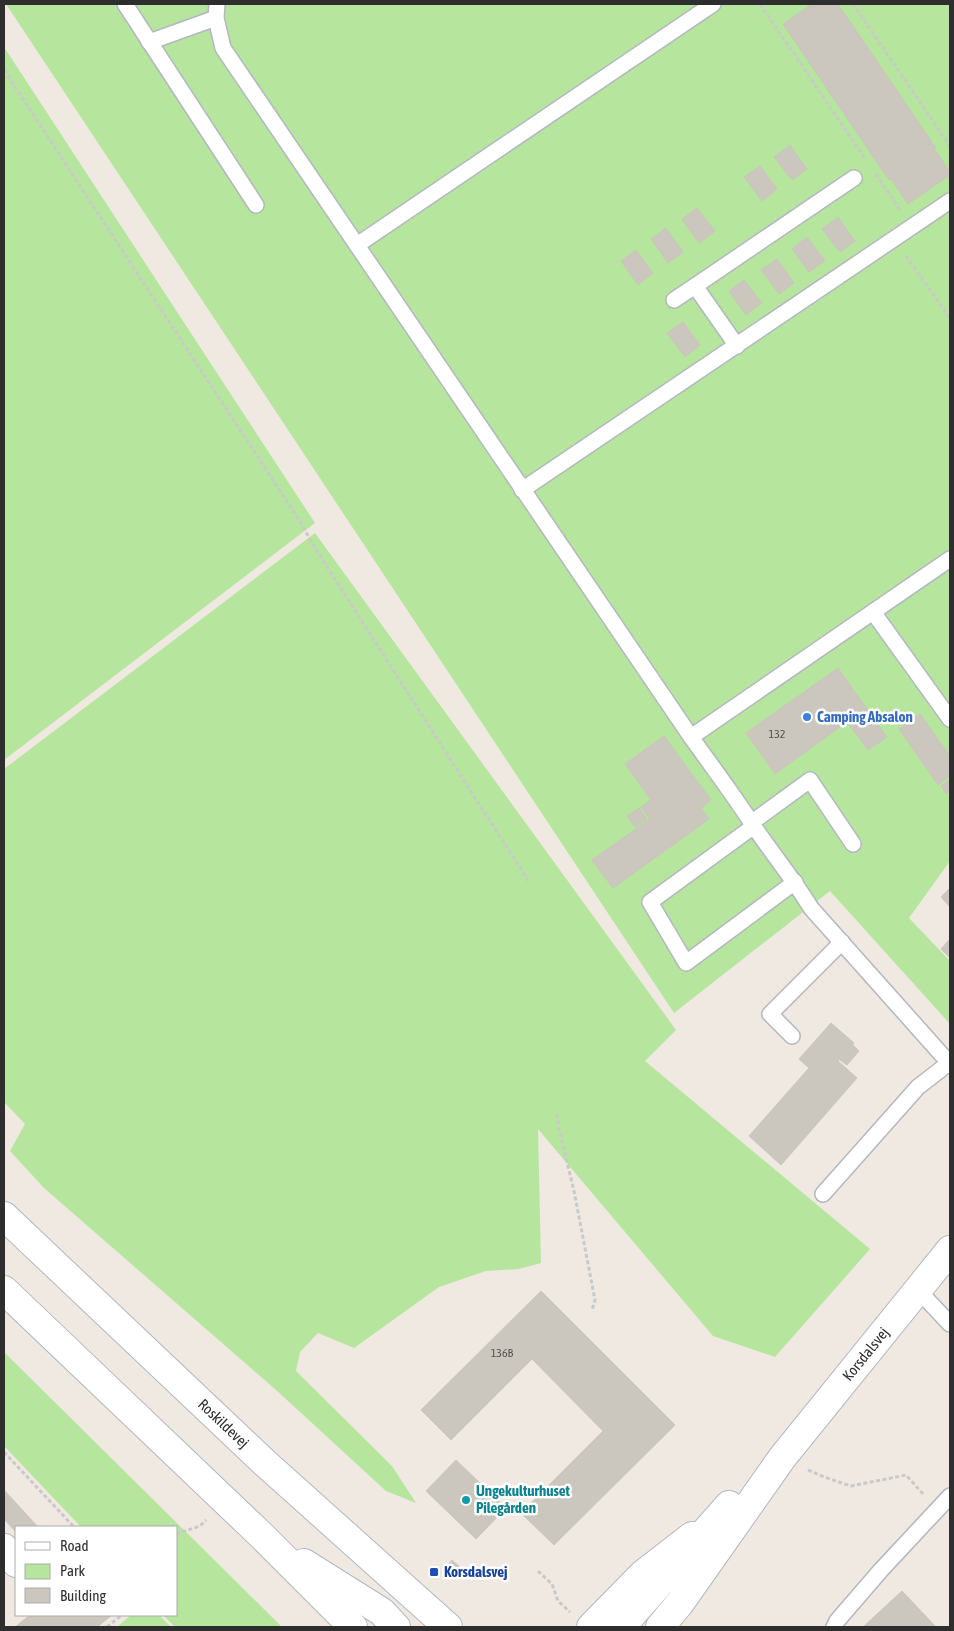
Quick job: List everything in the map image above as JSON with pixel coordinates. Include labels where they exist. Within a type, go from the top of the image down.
[{"type":"main road","name":"Roskildevej","points":[[4,1216],[265,1463],[448,1627]]},
{"type":"main road","name":"Korsdalsvej","points":[[660,1627],[680,1603],[782,1458],[950,1250]]},
{"type":"main road","points":[[4,1290],[261,1536],[353,1627]]},
{"type":"main road","name":"Korsdalsvej","points":[[582,1621],[729,1505],[782,1458]]},
{"type":"main road","points":[[621,1627],[729,1505]]},
{"type":"main road","points":[[261,1536],[382,1612],[396,1627]]},
{"type":"main road","points":[[4,1548],[15,1563]]},
{"type":"main road","points":[[4,1576],[15,1565]]},
{"type":"lane","points":[[125,4],[256,205]]},
{"type":"lane","points":[[357,245],[713,4]]},
{"type":"lane","points":[[149,42],[217,11],[223,48],[690,737],[795,882],[811,908],[950,1064],[918,1087],[824,1194]]},
{"type":"lane","points":[[674,300],[854,178]]},
{"type":"lane","points":[[522,490],[950,201]]},
{"type":"lane","points":[[695,286],[737,346]]},
{"type":"lane","points":[[690,737],[950,559]]},
{"type":"lane","points":[[873,612],[950,719]]},
{"type":"lane","points":[[795,882],[686,963],[650,902],[810,780],[853,844]]},
{"type":"lane","points":[[792,1036],[770,1014],[842,942]]},
{"type":"lane","points":[[917,1289],[950,1324]]},
{"type":"lane","points":[[834,1627],[837,1620],[881,1570],[950,1496]]},
{"type":"path","points":[[760,4],[867,161]]},
{"type":"path","points":[[853,4],[950,146]]},
{"type":"path","points":[[4,70],[301,523],[313,545],[529,882]]},
{"type":"path","points":[[872,169],[912,227]]},
{"type":"path","points":[[894,239],[950,318]]},
{"type":"path","points":[[557,1114],[595,1300],[592,1310]]},
{"type":"path","points":[[4,1452],[73,1526]]},
{"type":"path","points":[[782,1458],[824,1478],[851,1486],[906,1475],[937,1510]]},
{"type":"path","points":[[178,1533],[200,1526],[225,1502]]},
{"type":"path","points":[[538,1570],[552,1584],[558,1602],[582,1621]]},
{"type":"path","points":[[107,1627],[121,1616]]},
{"type":"green space","points":[[6,4],[950,4],[950,861],[909,918],[950,961],[950,1024],[830,891],[674,1013]]},
{"type":"green space","points":[[4,47],[315,523],[4,760]]},
{"type":"green space","points":[[315,533],[676,1030],[645,1061],[870,1249],[775,1357],[713,1336],[538,1129],[541,1263],[519,1269],[486,1271],[439,1287],[354,1348],[318,1333],[300,1352],[296,1371],[392,1466],[416,1503],[386,1491],[275,1389],[44,1188],[10,1151],[25,1124],[4,1102],[4,769]]},
{"type":"green space","points":[[4,1352],[282,1627],[175,1627],[164,1616],[178,1616],[178,1526],[80,1526],[4,1446]]},
{"type":"green space","points":[[130,1616],[160,1616],[171,1627],[117,1627]]},
{"type":"building","points":[[812,4],[838,4],[936,148],[934,149],[950,172],[950,175],[908,204],[891,179],[889,180],[783,24]]},
{"type":"building","points":[[790,145],[807,169],[792,180],[774,157]]},
{"type":"building","points":[[760,166],[777,189],[762,201],[744,177]]},
{"type":"building","points":[[697,208],[715,231],[699,243],[682,219]]},
{"type":"building","points":[[838,217],[855,241],[840,252],[822,229]]},
{"type":"building","points":[[666,228],[683,252],[668,263],[651,239]]},
{"type":"building","points":[[807,237],[825,261],[809,272],[792,249]]},
{"type":"building","points":[[636,250],[653,273],[638,285],[621,261]]},
{"type":"building","points":[[777,259],[794,283],[779,294],[761,270]]},
{"type":"building","points":[[744,280],[762,303],[746,315],[729,291]]},
{"type":"building","points":[[683,322],[700,345],[685,357],[667,333]]},
{"type":"building","points":[[838,668],[887,737],[868,750],[847,722],[775,774],[746,733]]},
{"type":"building","points":[[920,714],[950,756],[950,776],[938,785],[899,729]]},
{"type":"building","points":[[664,736],[711,800],[701,808],[709,819],[613,888],[592,860],[650,819],[641,807],[651,800],[625,764]]},
{"type":"building","points":[[950,780],[950,790],[946,794],[941,786]]},
{"type":"building","points":[[639,808],[647,819],[635,827],[627,816]]},
{"type":"building","points":[[950,888],[950,905],[949,906],[941,897]]},
{"type":"building","points":[[950,939],[950,958],[941,949]]},
{"type":"building","points":[[831,1023],[854,1043],[838,1061],[857,1078],[781,1165],[749,1136],[809,1068],[799,1059]]},
{"type":"building","points":[[853,1045],[859,1051],[847,1065],[840,1060]]},
{"type":"building","points":[[541,1291],[675,1425],[554,1545],[521,1513],[603,1431],[532,1359],[451,1440],[421,1410]]},
{"type":"building","name":"Ungekulturhuset Pilegården","points":[[456,1460],[506,1508],[476,1539],[426,1491]]},
{"type":"building","points":[[4,1490],[37,1526],[15,1526],[15,1531],[4,1519]]},
{"type":"building","points":[[452,1560],[463,1570],[458,1575],[448,1565]]},
{"type":"building","points":[[902,1591],[936,1627],[863,1627]]},
{"type":"building","points":[[29,1616],[111,1616],[97,1627],[15,1627]]},
{"type":"place","name":"Camping Absalon","points":[[807,717]]},
{"type":"place","name":"Ungekulturhuset Pilegården","points":[[466,1500]]},
{"type":"place","name":"Korsdalsvej","points":[[434,1572]]}]
